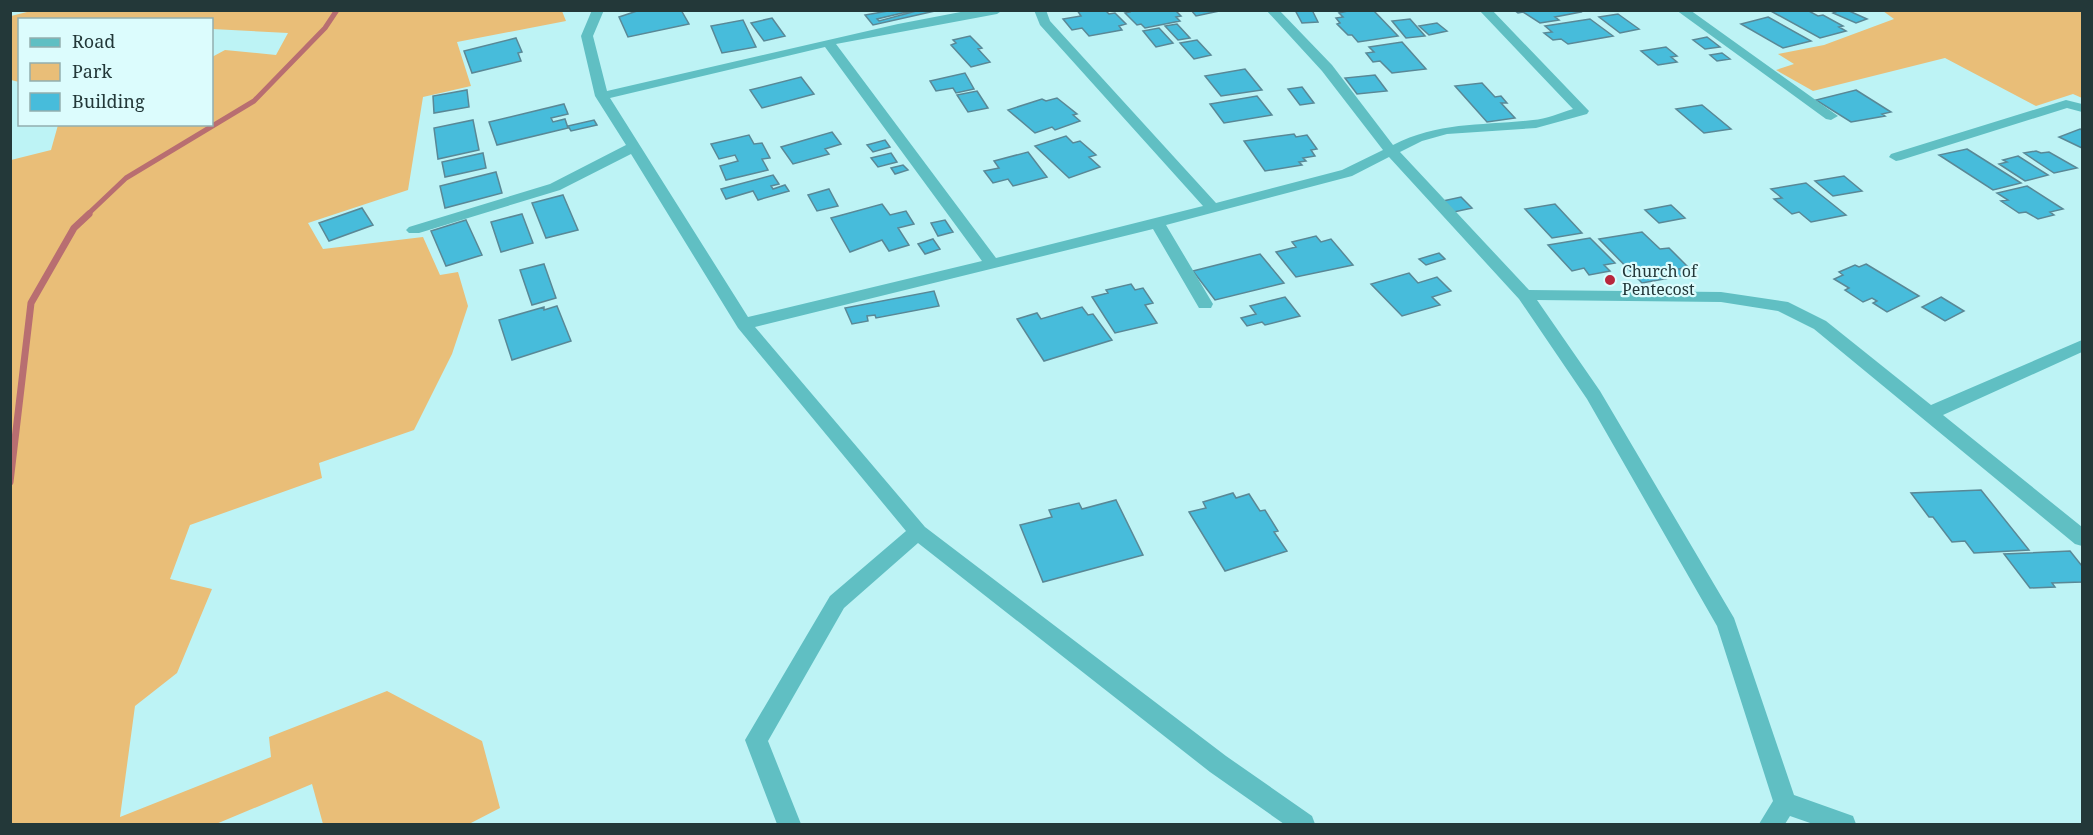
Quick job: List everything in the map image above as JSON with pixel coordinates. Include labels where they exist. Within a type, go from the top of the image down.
[{"type":"street","points":[[598,10],[587,36],[602,96],[744,324],[918,532],[1218,764],[1303,825]]},
{"type":"street","points":[[602,96],[953,13],[997,10]]},
{"type":"street","points":[[1040,10],[1044,22],[1213,208]]},
{"type":"street","points":[[1272,10],[1327,68],[1390,150],[1525,295],[1594,395],[1727,624],[1785,803]]},
{"type":"street","points":[[744,324],[1157,223],[1347,173],[1417,138],[1447,130],[1536,124],[1582,111],[1485,10]]},
{"type":"street","points":[[1682,10],[1831,116]]},
{"type":"street","points":[[829,44],[991,262]]},
{"type":"street","points":[[1896,158],[2066,104],[2082,108]]},
{"type":"street","points":[[414,230],[555,187],[635,146]]},
{"type":"street","points":[[1157,223],[1205,304]]},
{"type":"street","points":[[1525,295],[1721,297],[1782,306],[1820,325],[2082,538]]},
{"type":"street","points":[[1929,414],[2082,346]]},
{"type":"street","points":[[789,825],[756,740],[837,602],[918,532]]},
{"type":"street","points":[[1770,825],[1785,803]]},
{"type":"street","points":[[1785,803],[1844,825]]},
{"type":"green space","points":[[35,10],[562,11],[566,21],[457,42],[471,86],[423,97],[408,190],[308,223],[323,249],[423,237],[440,275],[458,272],[468,306],[452,354],[414,430],[319,463],[322,478],[190,525],[170,579],[212,589],[177,673],[135,706],[120,817],[271,757],[269,737],[387,691],[482,741],[500,808],[469,824],[323,824],[312,784],[216,824],[11,824],[11,160],[51,150],[58,126],[213,126],[213,56],[225,50],[276,55],[288,33],[213,29],[213,18],[18,18],[18,82],[11,80],[11,16]]},
{"type":"green space","points":[[1883,11],[2082,11],[2082,98],[2073,94],[2036,106],[1945,58],[1813,91],[1776,70],[1794,64],[1778,54],[1824,45],[1894,19]]},
{"type":"building","points":[[640,10],[681,10],[689,24],[628,37],[619,17]]},
{"type":"building","points":[[894,10],[915,10],[877,19],[879,21],[920,10],[935,11],[873,25],[865,15]]},
{"type":"building","points":[[1077,10],[1105,10],[1109,14],[1115,13],[1126,24],[1119,26],[1122,30],[1089,36],[1082,28],[1072,30],[1063,19],[1081,16]]},
{"type":"building","points":[[1129,10],[1175,10],[1181,16],[1176,17],[1180,21],[1145,28],[1141,24],[1137,25],[1125,13],[1130,12]]},
{"type":"building","points":[[1191,10],[1224,10],[1196,16]]},
{"type":"building","points":[[1295,10],[1312,10],[1318,22],[1302,23]]},
{"type":"building","points":[[1352,10],[1373,10],[1398,36],[1358,42],[1337,24],[1340,23],[1336,18],[1343,17],[1339,13]]},
{"type":"building","points":[[1514,10],[1579,10],[1581,12],[1555,17],[1559,20],[1540,23],[1523,12],[1518,13]]},
{"type":"building","points":[[1769,10],[1807,10],[1818,16],[1823,15],[1843,26],[1839,27],[1846,31],[1820,38]]},
{"type":"building","points":[[1847,10],[1867,19],[1856,23],[1833,13]]},
{"type":"building","points":[[1618,14],[1639,29],[1620,33],[1599,17]]},
{"type":"building","points":[[1768,17],[1811,41],[1783,48],[1741,24]]},
{"type":"building","points":[[772,18],[785,36],[764,41],[751,23]]},
{"type":"building","points":[[1410,19],[1425,36],[1406,38],[1392,21]]},
{"type":"building","points":[[1590,19],[1613,36],[1568,44],[1561,39],[1553,40],[1544,33],[1552,32],[1545,26]]},
{"type":"building","points":[[743,20],[756,47],[722,53],[711,26]]},
{"type":"building","points":[[1437,23],[1447,31],[1429,35],[1419,26]]},
{"type":"building","points":[[1177,24],[1190,38],[1178,40],[1165,26]]},
{"type":"building","points":[[1159,28],[1173,43],[1156,47],[1143,31]]},
{"type":"building","points":[[970,36],[982,48],[978,49],[990,62],[971,67],[951,45],[956,43],[953,40]]},
{"type":"building","points":[[1707,37],[1720,47],[1705,49],[1693,40]]},
{"type":"building","points":[[516,38],[522,52],[518,53],[521,61],[472,73],[464,51]]},
{"type":"building","points":[[1197,40],[1211,55],[1194,59],[1180,43]]},
{"type":"building","points":[[1402,42],[1426,69],[1392,73],[1380,61],[1373,62],[1366,53],[1374,52],[1369,47]]},
{"type":"building","points":[[1666,47],[1677,56],[1671,57],[1677,62],[1658,65],[1641,51]]},
{"type":"building","points":[[1722,53],[1730,59],[1717,61],[1710,55]]},
{"type":"building","points":[[1245,69],[1262,90],[1221,96],[1205,76]]},
{"type":"building","points":[[965,73],[974,89],[956,93],[953,88],[936,91],[930,81]]},
{"type":"building","points":[[1375,75],[1387,91],[1357,94],[1345,78]]},
{"type":"building","points":[[801,77],[814,94],[762,108],[750,90]]},
{"type":"building","points":[[1482,83],[1495,97],[1501,96],[1507,103],[1501,103],[1515,118],[1487,122],[1455,86]]},
{"type":"building","points":[[1302,87],[1314,103],[1300,105],[1288,89]]},
{"type":"building","points":[[467,90],[469,107],[434,113],[433,96]]},
{"type":"building","points":[[1856,90],[1891,112],[1882,114],[1885,116],[1851,122],[1816,100]]},
{"type":"building","points":[[977,91],[988,108],[968,112],[957,95]]},
{"type":"building","points":[[1257,96],[1272,115],[1224,123],[1210,104]]},
{"type":"building","points":[[1057,98],[1077,114],[1073,115],[1080,121],[1055,130],[1052,127],[1035,133],[1008,110],[1042,99],[1046,101]]},
{"type":"building","points":[[564,104],[568,114],[551,118],[553,122],[565,119],[568,128],[497,145],[489,122]]},
{"type":"building","points":[[1702,105],[1731,129],[1704,133],[1676,109]]},
{"type":"building","points":[[473,120],[479,150],[438,159],[434,128]]},
{"type":"building","points":[[594,120],[597,125],[571,131],[568,126]]},
{"type":"building","points":[[2082,130],[2082,148],[2059,137]]},
{"type":"building","points":[[832,132],[841,144],[825,149],[829,154],[793,164],[781,147]]},
{"type":"building","points":[[1294,134],[1296,137],[1307,135],[1317,149],[1311,150],[1315,156],[1303,158],[1306,161],[1299,162],[1302,165],[1265,171],[1244,141]]},
{"type":"building","points":[[749,135],[754,144],[762,143],[770,158],[762,159],[768,170],[726,180],[720,166],[738,161],[735,155],[719,159],[711,144]]},
{"type":"building","points":[[1066,136],[1073,143],[1080,141],[1096,155],[1089,157],[1100,167],[1069,178],[1035,146]]},
{"type":"building","points":[[885,140],[890,147],[873,152],[867,145]]},
{"type":"building","points":[[1967,149],[2021,183],[1993,190],[1939,155]]},
{"type":"building","points":[[1028,152],[1047,177],[1013,186],[1008,179],[993,183],[984,171],[999,168],[994,161]]},
{"type":"building","points":[[2049,152],[2077,168],[2054,173],[2024,153]]},
{"type":"building","points":[[483,153],[486,168],[445,177],[442,162]]},
{"type":"building","points":[[891,153],[897,162],[878,167],[871,158]]},
{"type":"building","points":[[2018,156],[2048,175],[2025,181],[1999,164],[2007,162],[2003,160]]},
{"type":"building","points":[[903,165],[908,170],[895,174],[891,168]]},
{"type":"building","points":[[496,172],[502,193],[445,208],[440,186]]},
{"type":"building","points":[[773,175],[779,184],[771,186],[773,189],[785,185],[789,191],[758,200],[753,191],[726,199],[721,189]]},
{"type":"building","points":[[1844,176],[1862,191],[1833,196],[1815,181]]},
{"type":"building","points":[[1806,183],[1846,215],[1811,222],[1799,212],[1792,214],[1774,199],[1782,198],[1771,189]]},
{"type":"building","points":[[2027,186],[2063,209],[2050,212],[2054,215],[2038,219],[2026,212],[2019,213],[2001,201],[2008,200],[1997,193]]},
{"type":"building","points":[[829,189],[838,206],[817,211],[808,195]]},
{"type":"building","points":[[563,195],[578,230],[546,238],[532,203]]},
{"type":"building","points":[[1461,197],[1472,208],[1454,212],[1443,201]]},
{"type":"building","points":[[882,204],[890,215],[906,211],[914,224],[898,228],[909,245],[889,251],[882,240],[850,252],[831,218]]},
{"type":"building","points":[[1555,204],[1582,233],[1552,238],[1525,209]]},
{"type":"building","points":[[1671,205],[1685,218],[1659,223],[1645,210]]},
{"type":"building","points":[[362,208],[373,225],[329,241],[319,223]]},
{"type":"building","points":[[522,214],[533,243],[501,252],[491,222]]},
{"type":"building","points":[[466,220],[482,255],[446,266],[431,231]]},
{"type":"building","points":[[945,220],[953,232],[938,236],[931,223]]},
{"type":"building","points":[[1642,232],[1660,249],[1669,248],[1688,267],[1679,269],[1686,275],[1642,283],[1599,239]]},
{"type":"building","points":[[1316,236],[1321,242],[1331,239],[1353,265],[1296,277],[1276,252],[1296,247],[1292,242]]},
{"type":"building","points":[[1590,238],[1615,263],[1604,265],[1610,271],[1589,275],[1584,268],[1572,271],[1548,245]]},
{"type":"building","points":[[933,239],[940,249],[925,254],[918,244]]},
{"type":"building","points":[[1439,253],[1445,259],[1426,265],[1419,259]]},
{"type":"building","points":[[1260,254],[1284,283],[1215,300],[1193,271]]},
{"type":"building","points":[[544,264],[556,298],[532,305],[520,270]]},
{"type":"building","points":[[1866,264],[1919,296],[1887,312],[1873,303],[1877,301],[1872,298],[1863,302],[1845,290],[1849,288],[1834,279],[1843,275],[1839,272],[1855,265],[1859,267]]},
{"type":"building","points":[[1409,273],[1418,283],[1437,277],[1451,291],[1432,297],[1440,305],[1402,316],[1371,284]]},
{"type":"building","points":[[1131,284],[1135,290],[1143,288],[1153,303],[1145,305],[1157,323],[1115,333],[1092,297],[1108,293],[1106,290]]},
{"type":"building","points":[[934,291],[939,306],[876,318],[875,315],[867,316],[868,321],[852,324],[845,308]]},
{"type":"building","points":[[1285,297],[1300,316],[1265,325],[1262,322],[1247,326],[1241,318],[1256,314],[1250,306]]},
{"type":"building","points":[[1941,297],[1964,311],[1945,321],[1922,307]]},
{"type":"building","points":[[557,306],[571,341],[512,360],[499,320],[544,307],[544,310]]},
{"type":"building","points":[[1082,307],[1088,315],[1093,314],[1112,340],[1044,361],[1017,319],[1037,313],[1041,319]]},
{"type":"building","points":[[1981,490],[2029,550],[1974,553],[1965,541],[1952,542],[1911,493]]},
{"type":"building","points":[[1233,493],[1236,498],[1249,494],[1260,511],[1265,510],[1278,531],[1274,532],[1287,551],[1225,571],[1189,512],[1206,508],[1203,502]]},
{"type":"building","points":[[1116,500],[1143,555],[1043,582],[1020,525],[1052,517],[1049,510],[1079,503],[1082,509]]},
{"type":"building","points":[[2070,551],[2082,566],[2082,582],[2052,583],[2055,587],[2030,588],[2004,554]]},
{"type":"waterway","points":[[213,126],[254,101],[325,28],[337,10]]},
{"type":"waterway","points":[[87,215],[126,178],[212,126]]},
{"type":"waterway","points":[[10,482],[31,303],[74,228],[89,214]]},
{"type":"place","name":"Church of Pentecost","points":[[1610,280]]}]
